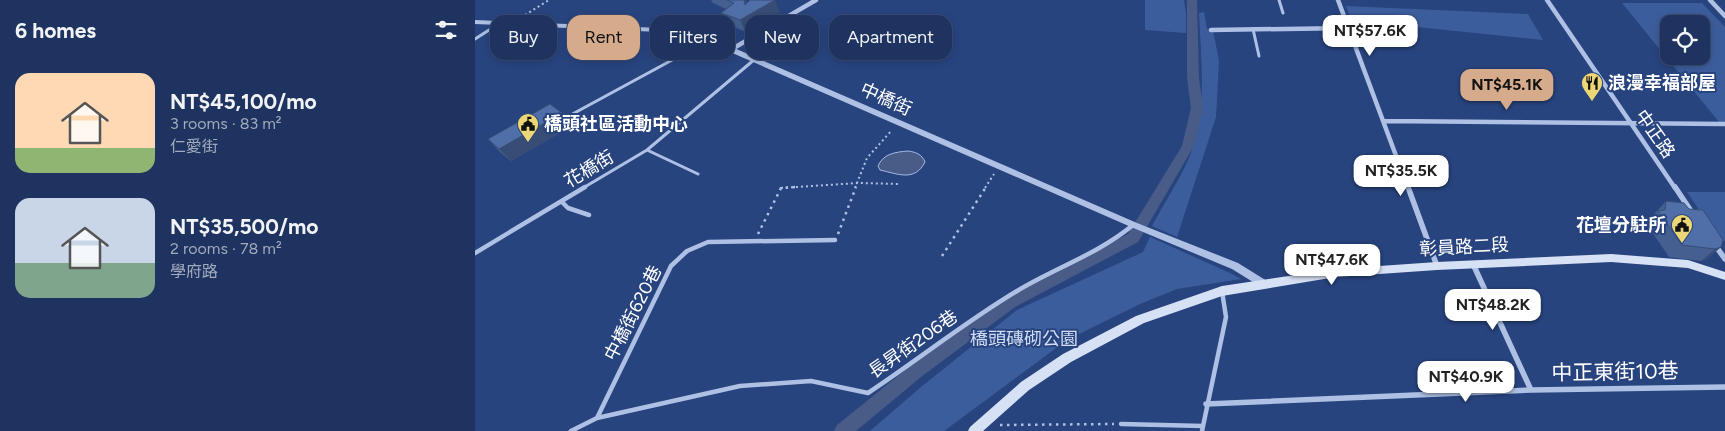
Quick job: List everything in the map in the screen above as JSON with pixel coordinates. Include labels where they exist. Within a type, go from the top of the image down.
[{"type":"main road","name":"彰員路二段","points":[[978,428],[1025,386],[1067,358],[1140,318],[1222,291],[1336,273],[1597,258],[1637,258],[1689,264],[1725,276]]},
{"type":"street","points":[[790,15],[816,0]]},
{"type":"street","points":[[1338,0],[1437,266]]},
{"type":"street","name":"中正路","points":[[1547,0],[1697,219]]},
{"type":"street","points":[[1710,0],[1725,16]]},
{"type":"street","name":"中橋街","points":[[475,22],[490,22]]},
{"type":"street","name":"中橋街","points":[[557,25],[650,30]]},
{"type":"street","points":[[1211,30],[1349,28]]},
{"type":"street","name":"中橋街","points":[[757,60],[1133,225],[1235,266],[1264,284]]},
{"type":"street","points":[[1383,120],[1725,124]]},
{"type":"street","points":[[1714,243],[1725,259]]},
{"type":"street","points":[[1473,264],[1531,390]]},
{"type":"street","name":"中正東街10巷","points":[[1206,404],[1531,390],[1725,386]]},
{"type":"lane","points":[[1279,0],[1283,14]]},
{"type":"lane","points":[[475,39],[490,30]]},
{"type":"lane","points":[[1253,30],[1259,56]]},
{"type":"lane","points":[[567,117],[672,60]]},
{"type":"lane","name":"花橋街","points":[[475,253],[647,150],[754,60]]},
{"type":"lane","points":[[647,150],[698,174]]},
{"type":"lane","points":[[562,202],[568,208],[589,215]]},
{"type":"lane","name":"長昇街206巷","points":[[571,431],[597,418],[740,386],[811,381],[868,393],[965,324],[1018,290],[1119,238],[1133,225]]},
{"type":"lane","name":"中橋街620巷","points":[[597,418],[671,266],[687,251],[708,242],[835,240]]},
{"type":"lane","points":[[1121,424],[1202,428],[1226,316],[1222,291]]},
{"type":"path","points":[[526,15],[549,0]]},
{"type":"path","points":[[835,240],[867,158],[899,122]]},
{"type":"path","points":[[942,256],[999,166]]},
{"type":"path","points":[[754,242],[781,188],[858,183],[898,184]]},
{"type":"path","points":[[978,428],[1121,424]]},
{"type":"green space","points":[[1145,0],[1184,0],[1186,33],[1145,30]]},
{"type":"green space","points":[[1622,3],[1702,3],[1725,27],[1725,122],[1719,122],[1673,65],[1710,65],[1710,15],[1660,15],[1660,50]]},
{"type":"green space","points":[[1346,6],[1528,14],[1543,40],[1407,26],[1354,29]]},
{"type":"green space","points":[[1204,12],[1207,29],[1213,30],[1219,61],[1216,117],[1177,237],[1152,226],[1185,167],[1195,141],[1199,123],[1202,86],[1199,13]]},
{"type":"green space","points":[[1687,192],[1725,192],[1725,241],[1720,241]]},
{"type":"green space","name":"橋頭磚砌公園","points":[[1150,237],[1241,279],[1177,289],[1140,304],[1067,340],[944,431],[870,431],[921,387],[1017,310],[1143,252]]},
{"type":"shaded area","points":[[908,151],[918,154],[925,162],[916,172],[905,175],[880,170],[878,166],[886,156]]},
{"type":"building","points":[[727,0],[744,0],[745,5],[750,0],[775,0],[749,15],[745,15],[745,17],[740,20],[735,18],[735,15],[721,13],[734,3]]},
{"type":"building","points":[[550,104],[562,113],[499,149],[488,139]]},
{"type":"building","points":[[1666,201],[1684,203],[1689,209],[1703,210],[1723,240],[1721,247],[1715,249],[1682,245],[1658,211],[1665,210]]},
{"type":"waterway","points":[[843,431],[915,372],[1010,302],[1133,238],[1188,146],[1197,108],[1193,78],[1192,0]]},
{"type":"place","name":"浪漫幸福部屋","points":[[1592,102]]},
{"type":"place","name":"橋頭社區活動中心","points":[[528,143]]},
{"type":"place","name":"花壇分駐所","points":[[1682,244]]}]
